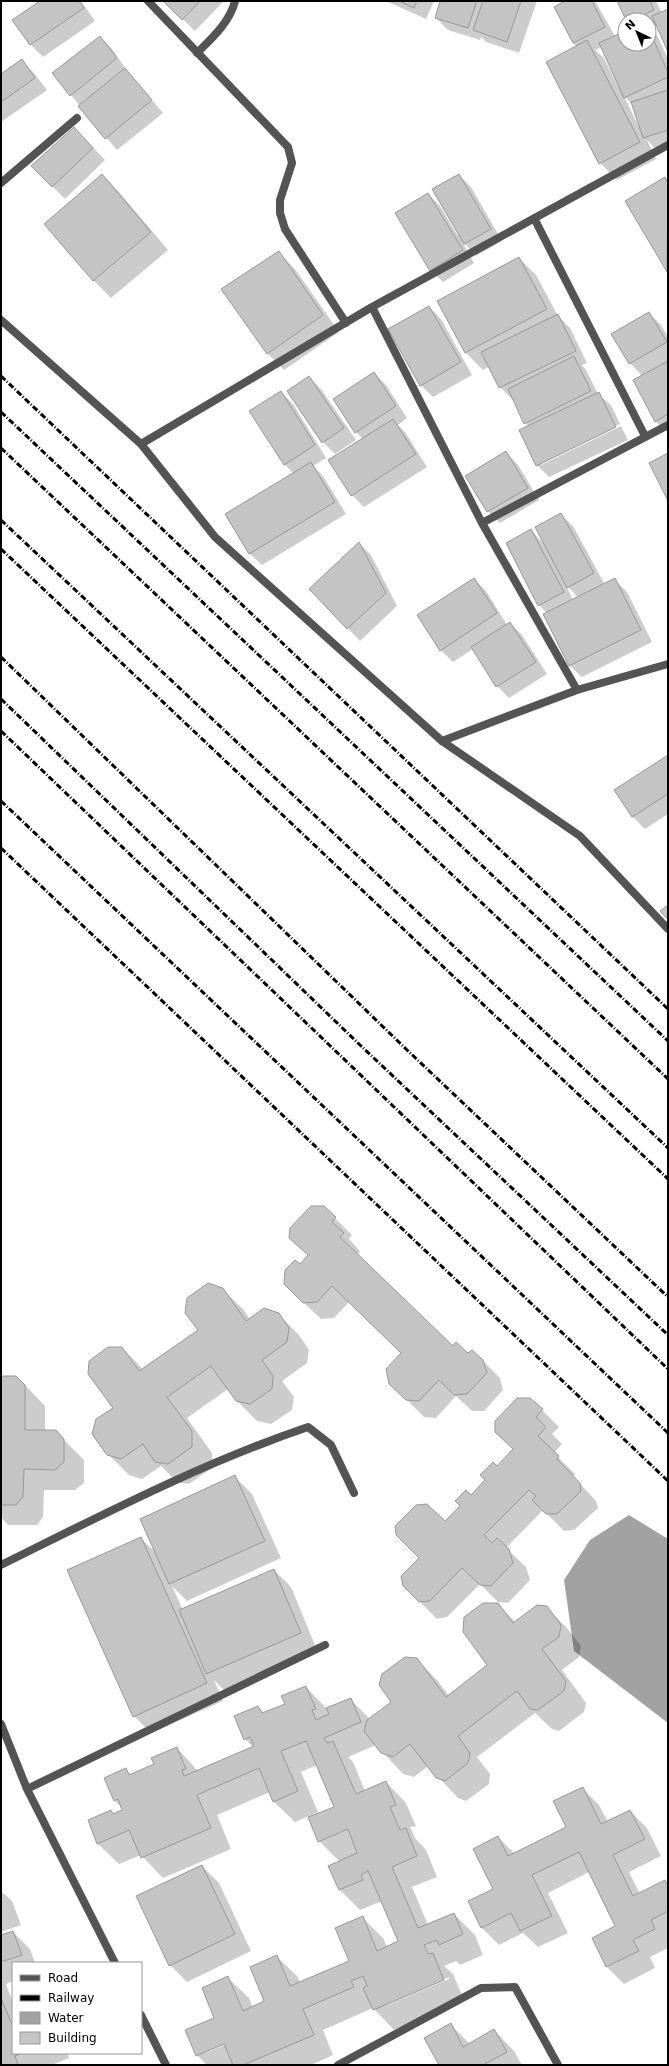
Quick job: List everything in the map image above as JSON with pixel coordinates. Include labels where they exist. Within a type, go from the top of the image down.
[{"type":"street","points":[[148,1],[288,147],[292,163],[280,200],[280,213],[285,229],[346,323]]},
{"type":"street","points":[[197,53],[223,24],[232,11],[235,1]]},
{"type":"street","points":[[1,183],[77,118]]},
{"type":"street","points":[[141,444],[372,307],[668,146]]},
{"type":"street","points":[[534,218],[645,436]]},
{"type":"street","points":[[372,307],[482,523],[577,690]]},
{"type":"street","points":[[1,320],[141,444],[214,537],[442,741],[580,836],[668,928]]},
{"type":"street","points":[[482,523],[668,425]]},
{"type":"street","points":[[442,741],[577,690],[668,664]]},
{"type":"street","points":[[1,1565],[162,1486],[274,1438],[308,1427],[331,1445],[354,1493]]},
{"type":"street","points":[[27,1789],[325,1645]]},
{"type":"street","points":[[1,1724],[27,1789],[114,1962]]},
{"type":"street","points":[[338,2065],[481,1988],[515,1988],[558,2065]]},
{"type":"street","points":[[142,2017],[166,2065]]},
{"type":"water","points":[[629,1515],[668,1539],[668,1723],[574,1651],[564,1580],[590,1540]]},
{"type":"building","points":[[40,1],[79,1],[84,8],[30,45],[12,20]]},
{"type":"building","points":[[163,1],[200,1],[182,20]]},
{"type":"building","points":[[399,1],[417,1],[414,8]]},
{"type":"building","points":[[440,1],[477,1],[468,28],[435,18]]},
{"type":"building","points":[[483,1],[521,1],[507,42],[473,30]]},
{"type":"building","points":[[565,1],[592,1],[605,27],[573,43],[554,7]]},
{"type":"building","points":[[617,1],[650,1],[654,10],[650,12],[622,12]]},
{"type":"building","points":[[668,9],[668,52],[657,27],[657,14]]},
{"type":"building","points":[[617,35],[617,52],[657,52],[657,48],[668,72],[668,77],[624,98],[599,43]]},
{"type":"building","points":[[100,36],[117,58],[70,96],[52,73]]},
{"type":"building","points":[[587,40],[640,142],[599,164],[546,62]]},
{"type":"building","points":[[22,59],[35,78],[1,102],[1,74]]},
{"type":"building","points":[[125,68],[152,100],[105,139],[78,106]]},
{"type":"building","points":[[668,90],[668,130],[643,138],[631,102]]},
{"type":"building","points":[[74,127],[93,148],[52,187],[31,166]]},
{"type":"building","points":[[102,174],[151,232],[93,281],[44,224]]},
{"type":"building","points":[[459,174],[491,229],[464,244],[432,189]]},
{"type":"building","points":[[665,177],[668,183],[667,272],[625,201]]},
{"type":"building","points":[[428,193],[463,250],[430,271],[395,213]]},
{"type":"building","points":[[279,251],[323,315],[267,354],[221,289]]},
{"type":"building","points":[[519,257],[547,309],[465,353],[437,301]]},
{"type":"building","points":[[429,306],[461,362],[420,386],[388,329]]},
{"type":"building","points":[[649,312],[667,342],[629,364],[611,334]]},
{"type":"building","points":[[558,314],[576,351],[499,388],[481,352]]},
{"type":"building","points":[[574,356],[591,391],[524,424],[508,389]]},
{"type":"building","points":[[668,361],[668,414],[655,422],[633,380]]},
{"type":"building","points":[[374,372],[396,406],[355,433],[333,399]]},
{"type":"building","points":[[309,376],[344,428],[322,443],[287,391]]},
{"type":"building","points":[[281,391],[315,445],[284,465],[249,411]]},
{"type":"building","points":[[599,392],[616,427],[536,466],[519,430]]},
{"type":"building","points":[[393,419],[416,454],[351,496],[328,460]]},
{"type":"building","points":[[506,451],[528,488],[487,512],[465,476]]},
{"type":"building","points":[[668,453],[668,501],[649,463]]},
{"type":"building","points":[[311,462],[335,502],[249,554],[225,514]]},
{"type":"building","points":[[561,513],[594,573],[567,588],[535,527]]},
{"type":"building","points":[[531,529],[564,592],[538,606],[506,543]]},
{"type":"building","points":[[359,542],[386,593],[347,629],[309,589]]},
{"type":"building","points":[[474,578],[497,613],[440,651],[417,615]]},
{"type":"building","points":[[615,578],[641,630],[569,666],[543,614]]},
{"type":"building","points":[[510,622],[536,662],[496,687],[471,647]]},
{"type":"building","points":[[668,755],[668,794],[632,817],[614,790]]},
{"type":"building","points":[[668,905],[668,920],[660,911]]},
{"type":"building","points":[[311,1206],[324,1206],[336,1217],[332,1222],[344,1233],[340,1237],[453,1346],[456,1342],[468,1353],[472,1350],[483,1360],[487,1373],[467,1394],[454,1395],[439,1380],[419,1401],[406,1400],[389,1384],[386,1369],[401,1353],[332,1286],[317,1302],[303,1303],[284,1284],[285,1270],[295,1260],[300,1264],[308,1255],[289,1238],[290,1228]]},
{"type":"building","points":[[208,1283],[223,1288],[246,1321],[264,1308],[279,1313],[289,1328],[287,1342],[262,1360],[273,1376],[272,1389],[250,1404],[236,1401],[211,1366],[167,1397],[192,1431],[192,1447],[168,1464],[155,1462],[143,1444],[121,1459],[107,1455],[92,1434],[96,1419],[113,1408],[88,1374],[89,1361],[108,1347],[122,1347],[139,1371],[198,1330],[185,1313],[187,1298]]},
{"type":"building","points":[[1,1376],[16,1376],[25,1385],[25,1430],[56,1430],[64,1439],[64,1462],[55,1470],[24,1469],[23,1497],[16,1505],[1,1505]]},
{"type":"building","points":[[517,1398],[530,1398],[543,1409],[536,1417],[546,1427],[538,1436],[559,1456],[557,1459],[580,1483],[581,1491],[557,1514],[546,1514],[532,1500],[536,1496],[529,1490],[484,1535],[492,1543],[497,1538],[509,1549],[513,1563],[491,1586],[480,1585],[462,1568],[430,1601],[419,1602],[403,1586],[401,1576],[419,1558],[396,1535],[395,1526],[416,1505],[427,1504],[445,1521],[460,1506],[455,1501],[466,1490],[471,1495],[485,1480],[480,1475],[493,1462],[497,1466],[513,1449],[495,1432],[495,1421]]},
{"type":"building","points":[[235,1475],[265,1541],[169,1584],[140,1519]]},
{"type":"building","points":[[141,1537],[207,1683],[133,1717],[67,1570]]},
{"type":"building","points":[[274,1569],[301,1633],[206,1674],[179,1610]]},
{"type":"building","points":[[483,1603],[498,1603],[513,1623],[537,1605],[547,1606],[561,1625],[559,1637],[542,1649],[566,1681],[564,1691],[538,1710],[530,1709],[517,1691],[458,1736],[470,1753],[468,1763],[445,1781],[436,1778],[410,1744],[393,1757],[381,1753],[364,1731],[367,1720],[391,1702],[379,1685],[382,1674],[405,1657],[417,1658],[446,1697],[487,1665],[463,1632],[464,1617]]},
{"type":"building","points":[[306,1686],[316,1709],[312,1710],[316,1720],[329,1714],[326,1708],[351,1698],[361,1722],[324,1738],[327,1743],[333,1741],[356,1794],[386,1781],[396,1805],[390,1807],[400,1830],[406,1828],[417,1856],[392,1867],[418,1928],[454,1913],[463,1934],[439,1945],[437,1940],[424,1945],[428,1954],[433,1953],[444,1980],[373,2010],[363,1988],[367,1986],[363,1976],[351,1981],[354,1987],[303,2009],[314,2035],[243,2065],[233,2065],[224,2044],[196,2056],[185,2030],[214,2018],[202,1988],[228,1976],[243,2011],[264,2001],[250,1967],[277,1955],[290,1986],[349,1961],[335,1928],[363,1916],[377,1951],[398,1941],[368,1871],[361,1875],[363,1880],[339,1890],[328,1866],[357,1853],[348,1829],[318,1842],[308,1817],[334,1807],[306,1741],[281,1751],[298,1791],[273,1802],[259,1768],[197,1795],[211,1828],[141,1858],[129,1830],[97,1844],[88,1820],[111,1810],[113,1814],[122,1810],[118,1799],[114,1801],[104,1778],[126,1768],[129,1775],[154,1764],[151,1758],[177,1747],[186,1769],[182,1770],[184,1776],[254,1746],[250,1737],[244,1740],[234,1716],[258,1706],[262,1713],[285,1704],[281,1696]]},
{"type":"building","points":[[583,1787],[601,1824],[630,1810],[645,1839],[613,1855],[633,1896],[665,1880],[668,1886],[668,1911],[651,1920],[655,1929],[633,1940],[639,1951],[606,1967],[592,1938],[615,1926],[579,1852],[532,1875],[552,1916],[520,1931],[511,1913],[481,1928],[468,1901],[493,1889],[473,1849],[498,1836],[508,1856],[566,1827],[553,1801]]},
{"type":"building","points":[[202,1865],[235,1934],[169,1966],[136,1896]]},
{"type":"building","points":[[13,1931],[22,1955],[1,1962],[1,1935]]},
{"type":"building","points":[[1,1998],[12,2025],[12,2054],[20,2054],[15,2056],[18,2065],[1,2065]]},
{"type":"building","points":[[451,2023],[463,2047],[494,2029],[507,2052],[483,2065],[439,2065],[424,2038]]},
{"type":"railway","points":[[1,376],[668,1009]]},
{"type":"railway","points":[[1,412],[668,1041]]},
{"type":"railway","points":[[1,448],[668,1079]]},
{"type":"railway","points":[[1,520],[668,1148]]},
{"type":"railway","points":[[1,549],[668,1179]]},
{"type":"railway","points":[[1,657],[406,1049],[668,1297]]},
{"type":"railway","points":[[1,699],[360,1045],[668,1335]]},
{"type":"railway","points":[[1,731],[668,1369]]},
{"type":"railway","points":[[1,801],[668,1433]]},
{"type":"railway","points":[[1,848],[668,1481]]}]
